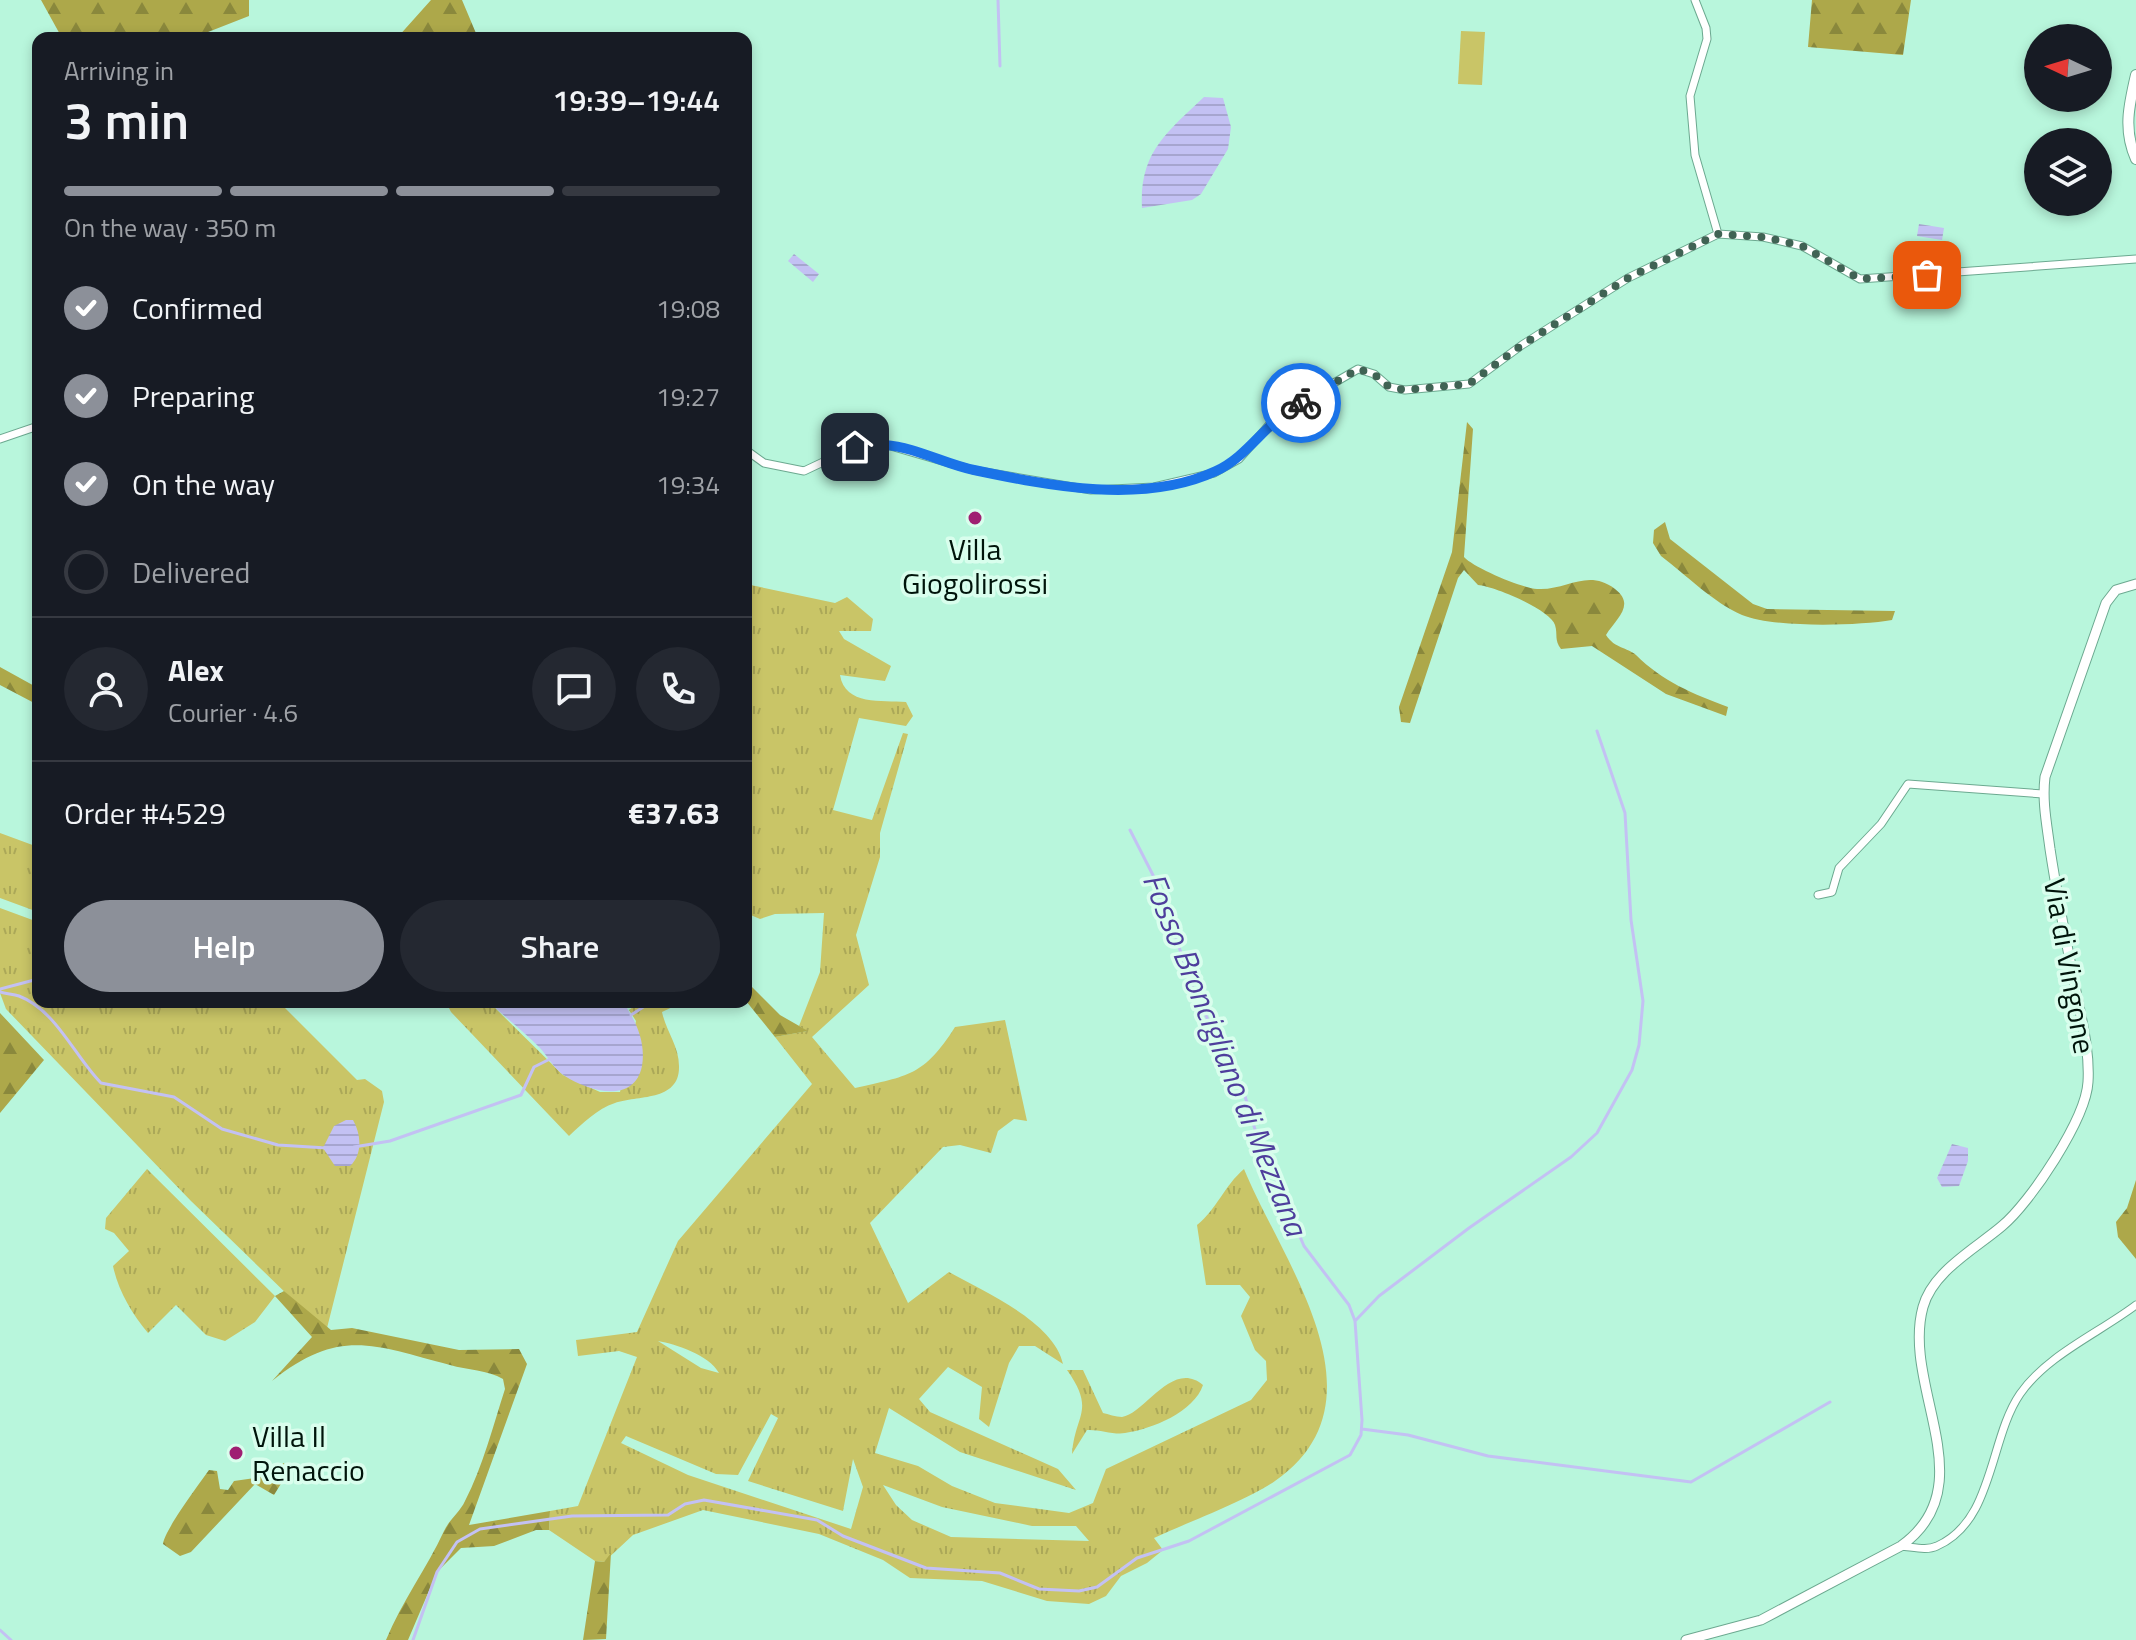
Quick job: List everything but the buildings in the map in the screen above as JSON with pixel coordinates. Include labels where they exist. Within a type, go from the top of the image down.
[{"type":"main road","points":[[2136,75],[2128,112],[2128,134],[2136,159]]},
{"type":"street","points":[[1695,0],[1707,39],[1690,96],[1695,155],[1718,234]]},
{"type":"street","points":[[752,454],[764,463],[804,471],[855,447],[887,445],[973,470],[1091,490],[1154,487],[1214,473],[1239,459],[1277,416],[1358,369],[1374,374],[1389,387],[1405,390],[1445,388],[1475,382],[1522,345],[1628,278],[1718,234],[1763,237],[1802,246],[1860,279],[2136,259]]},
{"type":"street","points":[[0,439],[32,428]]},
{"type":"street","name":"Via di Vingone","points":[[1686,1640],[1761,1620],[1901,1546],[1928,1521],[1937,1503],[1941,1479],[1922,1350],[1923,1306],[1941,1276],[2005,1224],[2038,1185],[2073,1125],[2088,1085],[2086,1044],[2056,889],[2043,794],[2045,777],[2106,603],[2116,590],[2136,584]]},
{"type":"street","points":[[1818,895],[1832,892],[1839,868],[1881,824],[1908,784],[2043,794]]},
{"type":"street","points":[[1901,1546],[1936,1547],[1954,1535],[1972,1514],[2001,1432],[2020,1394],[2042,1370],[2136,1305]]},
{"type":"green space","points":[[41,0],[249,0],[249,16],[208,32],[59,32]]},
{"type":"green space","points":[[431,0],[462,0],[475,32],[402,32]]},
{"type":"green space","points":[[1812,0],[1911,0],[1903,55],[1808,47]]},
{"type":"green space","points":[[1461,31],[1485,32],[1482,85],[1458,84]]},
{"type":"green space","points":[[1467,422],[1473,429],[1464,557],[1488,572],[1530,588],[1548,589],[1595,580],[1615,589],[1621,595],[1624,606],[1606,635],[1610,640],[1632,652],[1667,679],[1728,707],[1726,716],[1666,694],[1592,646],[1561,649],[1555,625],[1544,613],[1508,594],[1478,585],[1464,570],[1458,578],[1410,723],[1401,722],[1399,707],[1452,552]]},
{"type":"green space","points":[[1665,522],[1670,539],[1753,604],[1767,609],[1895,611],[1892,620],[1816,625],[1774,622],[1742,615],[1711,596],[1661,556],[1653,543],[1654,530]]},
{"type":"green space","points":[[752,585],[835,603],[847,597],[873,619],[871,631],[839,631],[844,639],[891,666],[885,681],[840,675],[843,685],[857,697],[906,702],[913,716],[906,726],[859,718],[833,810],[872,820],[903,733],[908,734],[880,833],[880,857],[856,935],[869,985],[812,1037],[855,1088],[902,1076],[924,1065],[955,1027],[1005,1020],[1027,1121],[1014,1119],[998,1131],[991,1153],[960,1145],[943,1147],[870,1223],[908,1303],[949,1272],[999,1299],[1032,1322],[1057,1349],[1063,1364],[1035,1346],[1019,1346],[1009,1363],[989,1427],[979,1419],[982,1387],[948,1367],[919,1399],[930,1412],[1058,1469],[1076,1490],[960,1452],[889,1408],[875,1453],[918,1466],[952,1486],[995,1503],[1069,1513],[1093,1503],[1106,1469],[1251,1400],[1267,1380],[1266,1361],[1255,1350],[1241,1316],[1250,1297],[1240,1285],[1206,1285],[1197,1225],[1244,1169],[1301,1287],[1317,1330],[1326,1371],[1324,1411],[1309,1448],[1263,1489],[1154,1538],[1163,1550],[1147,1563],[1121,1576],[1106,1596],[1089,1604],[1047,1601],[982,1581],[910,1578],[883,1560],[819,1534],[703,1510],[633,1535],[604,1562],[595,1561],[549,1530],[550,1511],[578,1506],[637,1357],[619,1351],[578,1356],[576,1340],[637,1332],[678,1241],[812,1084],[775,1037],[807,1031],[799,1026],[820,972],[824,913],[775,914],[760,919],[752,916]],"holes":[[[658,1341],[683,1348],[708,1361],[719,1373],[701,1368]],[[771,1414],[778,1418],[748,1481],[843,1511],[853,1459],[863,1487],[851,1529],[688,1475],[621,1443],[626,1436],[716,1474],[738,1475]],[[883,1485],[942,1507],[1032,1526],[1076,1526],[1089,1541],[951,1537],[912,1520],[896,1505]]]},
{"type":"green space","points":[[0,667],[32,685],[32,702],[0,685]]},
{"type":"green space","points":[[0,833],[32,845],[32,910],[0,898]]},
{"type":"green space","points":[[0,908],[32,920],[32,1008],[285,1008],[357,1080],[365,1079],[382,1091],[384,1102],[326,1332],[191,1201],[6,1009],[0,993]]},
{"type":"green space","points":[[752,987],[780,1015],[808,1031],[775,1037],[752,1008]]},
{"type":"green space","points":[[449,1008],[495,1008],[563,1075],[600,1092],[620,1092],[636,1021],[629,1010],[670,1008],[662,1012],[677,1052],[677,1078],[673,1086],[656,1095],[615,1103],[602,1109],[569,1136]]},
{"type":"green space","points":[[0,1013],[44,1060],[0,1113]]},
{"type":"green space","points":[[147,1169],[275,1296],[255,1322],[225,1341],[206,1335],[176,1305],[148,1333],[122,1293],[113,1266],[129,1251],[114,1233],[105,1229],[106,1218]]},
{"type":"green space","points":[[2136,1180],[2136,1259],[2118,1237],[2116,1222],[2127,1208]]},
{"type":"green space","points":[[284,1291],[331,1330],[352,1328],[459,1350],[519,1349],[527,1364],[469,1525],[550,1511],[549,1530],[536,1530],[494,1546],[461,1548],[437,1572],[408,1640],[386,1640],[446,1527],[463,1505],[471,1488],[505,1389],[503,1379],[400,1351],[358,1345],[317,1353],[272,1381],[312,1337],[275,1296]]},
{"type":"green space","points":[[1067,1370],[1083,1370],[1103,1413],[1120,1417],[1131,1414],[1160,1390],[1180,1379],[1192,1379],[1203,1385],[1191,1403],[1171,1418],[1125,1433],[1087,1430],[1072,1454],[1082,1404],[1076,1384]]},
{"type":"green space","points":[[284,1463],[287,1474],[274,1495],[255,1484],[191,1552],[180,1556],[163,1544],[175,1519],[209,1470],[217,1471],[220,1489],[228,1490],[234,1481],[255,1478]]},
{"type":"green space","points":[[611,1553],[606,1639],[583,1640],[595,1561],[604,1562]]},
{"type":"water","points":[[1204,97],[1223,98],[1231,127],[1228,149],[1201,194],[1192,200],[1142,208],[1142,189],[1150,158],[1167,133]]},
{"type":"water","points":[[1919,224],[1944,228],[1942,240],[1917,236]]},
{"type":"water","points":[[794,254],[819,274],[813,282],[788,261]]},
{"type":"water","points":[[496,1008],[627,1008],[641,1040],[642,1066],[630,1086],[620,1090],[597,1090],[565,1076],[540,1048]]},
{"type":"water","points":[[353,1120],[356,1126],[359,1150],[350,1166],[335,1166],[323,1148],[334,1126]]},
{"type":"water","points":[[1952,1144],[1968,1148],[1968,1161],[1959,1186],[1942,1187],[1937,1178]]},
{"type":"waterway","points":[[998,0],[1000,66]]},
{"type":"waterway","points":[[1356,1320],[1379,1296],[1571,1157],[1597,1133],[1632,1070],[1639,1045],[1643,1001],[1631,920],[1625,813],[1597,731]]},
{"type":"waterway","name":"Fosso Broncigliano di Mezzana","points":[[413,1640],[437,1572],[457,1542],[480,1529],[572,1516],[668,1515],[685,1504],[704,1500],[817,1520],[843,1536],[926,1568],[1000,1573],[1039,1589],[1079,1591],[1097,1587],[1137,1558],[1189,1541],[1350,1455],[1361,1435],[1362,1420],[1355,1321],[1349,1305],[1304,1246],[1257,1136],[1244,1093],[1193,989],[1159,887],[1130,830]]},
{"type":"waterway","points":[[0,989],[32,981]]},
{"type":"waterway","points":[[0,992],[32,1003]]},
{"type":"waterway","points":[[39,1008],[101,1083],[174,1097],[222,1129],[278,1145],[327,1148]]},
{"type":"waterway","points":[[631,1015],[642,1008]]},
{"type":"waterway","points":[[354,1147],[390,1141],[521,1095],[534,1067],[550,1059]]},
{"type":"waterway","points":[[1362,1429],[1408,1435],[1488,1456],[1691,1482],[1830,1402]]},
{"type":"waterway","points":[[0,1630],[11,1640]]},
{"type":"way so far","points":[[1301,403],[1358,369],[1374,374],[1389,387],[1405,390],[1445,388],[1475,382],[1522,345],[1628,278],[1718,234],[1763,237],[1802,246],[1860,279],[1927,275]]},
{"type":"place","name":"Villa Giogolirossi","points":[[975,518]]},
{"type":"place","name":"Villa Il Renaccio","points":[[236,1453]]},
{"type":"route","points":[[855,447],[887,445],[973,470],[1091,490],[1154,487],[1214,473],[1239,459],[1246,447],[1277,416],[1301,403]]}]
